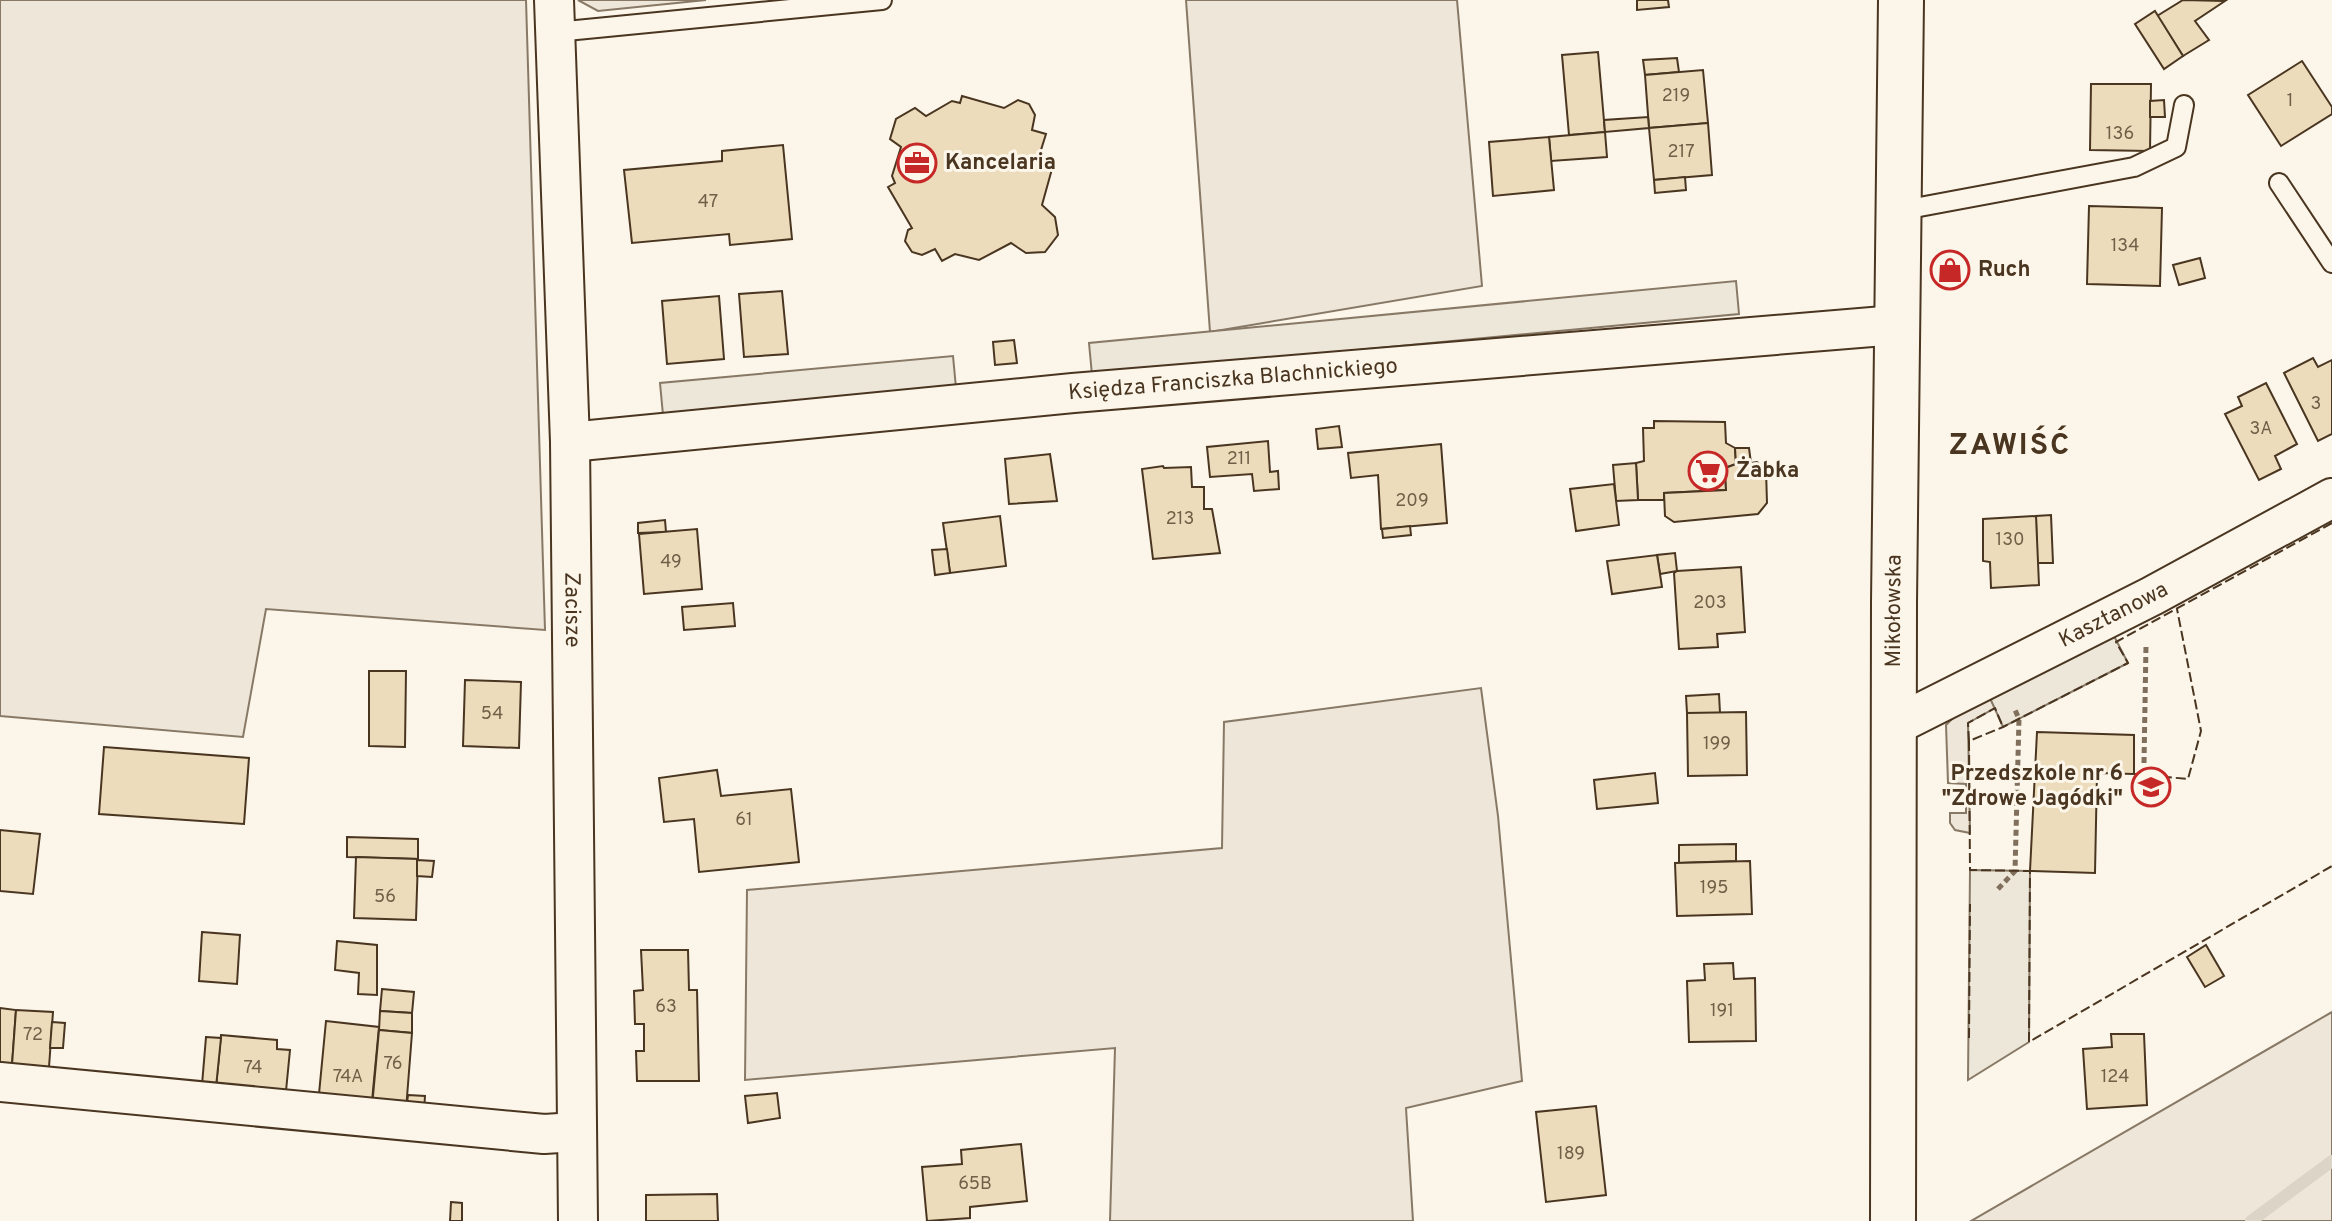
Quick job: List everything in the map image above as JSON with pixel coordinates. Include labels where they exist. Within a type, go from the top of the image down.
[{"type":"main road","name":"Mikołowska","points":[[1893,1221],[1896,325],[1901,0]]},
{"type":"street","name":"Zacisze","points":[[555,16],[570,442],[578,1221]]},
{"type":"street","name":"Księdza Franciszka Blachnickiego","points":[[570,442],[1073,393],[1896,325]]},
{"type":"street","name":"Kasztanowa","points":[[1894,726],[2152,596],[2332,498]]},
{"type":"street","points":[[0,1082],[544,1134],[576,1132]]},
{"type":"lane","points":[[555,16],[882,0]]},
{"type":"lane","points":[[1898,211],[2134,167],[2176,147],[2184,105]]},
{"type":"lane","points":[[2279,183],[2332,263]]},
{"type":"path","points":[[2144,763],[2146,641]]},
{"type":"path","points":[[1998,889],[2015,871],[2019,719]]},
{"type":"shaded area","points":[[0,0],[526,0],[545,630],[266,609],[243,737],[0,716]]},
{"type":"shaded area","points":[[578,0],[706,0],[598,11]]},
{"type":"shaded area","points":[[1186,0],[1457,0],[1482,286],[1210,332]]},
{"type":"shaded area","points":[[1736,281],[1739,314],[1092,375],[1089,343]]},
{"type":"shaded area","points":[[953,356],[956,388],[663,415],[660,383]]},
{"type":"shaded area","points":[[2114,636],[2128,663],[2003,727],[1990,698]]},
{"type":"shaded area","points":[[1481,688],[1498,816],[1522,1081],[1406,1108],[1413,1221],[1110,1221],[1115,1048],[745,1080],[747,890],[1222,848],[1224,722]]},
{"type":"shaded area","points":[[1990,698],[1995,708],[1968,723],[1970,833],[1955,830],[1950,823],[1950,813],[1966,813],[1966,784],[1948,783],[1946,725],[1956,715]]},
{"type":"shaded area","points":[[1970,870],[2030,871],[2029,1042],[1968,1080]]},
{"type":"shaded area","points":[[2332,1012],[2332,1221],[1971,1221]]},
{"type":"building","points":[[1637,0],[1668,0],[1669,7],[1637,10]]},
{"type":"building","points":[[2183,0],[2225,1],[2195,21],[2209,40],[2183,56],[2157,16]]},
{"type":"building","points":[[2155,11],[2183,56],[2164,69],[2135,24]]},
{"type":"building","points":[[1598,52],[1605,132],[1569,135],[1562,55]]},
{"type":"building","points":[[1677,58],[1679,72],[1645,75],[1643,60]]},
{"type":"building","points":[[2302,61],[2332,107],[2332,114],[2281,146],[2248,95]]},
{"type":"building","points":[[1703,70],[1708,123],[1649,128],[1645,75]]},
{"type":"building","points":[[2091,84],[2151,84],[2150,151],[2090,150]]},
{"type":"building","points":[[962,96],[1004,108],[1018,100],[1029,104],[1035,115],[1032,130],[1046,134],[1041,150],[1052,169],[1042,205],[1055,217],[1058,235],[1045,252],[1026,253],[1011,243],[979,260],[955,254],[942,261],[935,249],[922,255],[912,252],[905,241],[908,230],[912,228],[888,187],[895,183],[892,176],[901,147],[890,139],[896,119],[915,108],[926,116],[952,101],[960,103]]},
{"type":"building","points":[[2164,100],[2165,117],[2150,117],[2150,101]]},
{"type":"building","points":[[1648,117],[1649,128],[1605,132],[1604,120]]},
{"type":"building","points":[[1708,123],[1712,175],[1654,180],[1649,128]]},
{"type":"building","points":[[1605,132],[1607,157],[1551,161],[1549,137]]},
{"type":"building","points":[[1549,137],[1554,190],[1493,196],[1489,142]]},
{"type":"building","points":[[783,145],[792,239],[730,245],[729,234],[632,243],[624,170],[722,161],[722,151]]},
{"type":"building","points":[[1685,177],[1686,190],[1655,193],[1654,180]]},
{"type":"building","points":[[2089,206],[2162,208],[2160,286],[2087,284]]},
{"type":"building","points":[[2200,258],[2205,278],[2179,285],[2173,265]]},
{"type":"building","points":[[782,291],[788,354],[744,357],[739,294]]},
{"type":"building","points":[[719,296],[724,359],[667,364],[662,301]]},
{"type":"building","points":[[1014,340],[1017,363],[995,365],[993,342]]},
{"type":"building","points":[[2313,358],[2318,367],[2332,360],[2332,434],[2318,441],[2284,373]]},
{"type":"building","points":[[2266,383],[2297,444],[2275,456],[2281,469],[2259,480],[2225,414],[2242,406],[2238,397]]},
{"type":"building","points":[[1654,421],[1725,422],[1726,443],[1735,448],[1736,464],[1725,468],[1726,490],[1664,493],[1664,500],[1638,500],[1636,463],[1644,461],[1643,428],[1654,428]]},
{"type":"building","points":[[1339,426],[1342,447],[1318,449],[1316,429]]},
{"type":"building","points":[[1268,441],[1270,472],[1278,471],[1279,489],[1254,491],[1252,474],[1210,477],[1207,447]]},
{"type":"building","points":[[1441,444],[1447,523],[1381,529],[1378,475],[1351,478],[1348,453]]},
{"type":"building","points":[[1735,448],[1749,448],[1751,463],[1757,462],[1766,470],[1767,503],[1758,514],[1674,522],[1665,516],[1664,493],[1726,490],[1725,468],[1736,464]]},
{"type":"building","points":[[1050,454],[1057,501],[1009,504],[1005,459]]},
{"type":"building","points":[[1636,463],[1638,500],[1616,501],[1613,465]]},
{"type":"building","points":[[1191,467],[1192,487],[1204,487],[1204,509],[1212,509],[1220,553],[1153,559],[1142,469]]},
{"type":"building","points":[[1614,484],[1619,525],[1576,531],[1570,489]]},
{"type":"building","points":[[2051,515],[2053,563],[2037,563],[2036,516]]},
{"type":"building","points":[[1000,516],[1006,566],[950,573],[943,523]]},
{"type":"building","points":[[2036,516],[2039,585],[1991,588],[1990,562],[1983,561],[1983,519]]},
{"type":"building","points":[[665,520],[666,532],[638,533],[638,523]]},
{"type":"building","points":[[1410,526],[1411,535],[1383,538],[1382,529]]},
{"type":"building","points":[[697,529],[702,589],[644,594],[639,534]]},
{"type":"building","points":[[947,549],[950,573],[935,575],[932,550]]},
{"type":"building","points":[[1675,553],[1677,571],[1660,574],[1657,555]]},
{"type":"building","points":[[1657,555],[1662,587],[1612,594],[1607,561]]},
{"type":"building","points":[[1741,567],[1745,632],[1717,634],[1718,647],[1679,649],[1674,573]]},
{"type":"building","points":[[733,603],[735,626],[684,630],[682,607]]},
{"type":"building","points":[[369,671],[406,671],[405,747],[369,746]]},
{"type":"building","points":[[465,680],[521,682],[519,748],[463,746]]},
{"type":"building","points":[[1719,694],[1720,713],[1687,713],[1686,696]]},
{"type":"building","points":[[1746,712],[1747,775],[1688,776],[1687,713]]},
{"type":"building","points":[[2037,732],[2134,735],[2134,774],[2097,773],[2095,873],[2030,871]]},
{"type":"building","points":[[104,747],[249,758],[244,824],[99,814]]},
{"type":"building","points":[[717,770],[721,796],[791,789],[799,862],[699,872],[694,819],[664,822],[659,778]]},
{"type":"building","points":[[1655,773],[1658,803],[1597,809],[1594,780]]},
{"type":"building","points":[[0,830],[40,834],[33,894],[0,891]]},
{"type":"building","points":[[347,837],[418,839],[418,859],[347,857]]},
{"type":"building","points":[[1736,844],[1736,861],[1679,863],[1679,845]]},
{"type":"building","points":[[356,857],[418,859],[416,920],[354,918]]},
{"type":"building","points":[[417,860],[434,861],[432,877],[417,876]]},
{"type":"building","points":[[1750,861],[1752,914],[1677,916],[1675,863]]},
{"type":"building","points":[[202,932],[240,935],[237,984],[199,981]]},
{"type":"building","points":[[337,941],[377,945],[377,995],[358,994],[359,973],[335,970]]},
{"type":"building","points":[[2206,945],[2224,976],[2205,987],[2187,957]]},
{"type":"building","points":[[641,950],[688,950],[689,990],[697,990],[699,1081],[637,1081],[636,1051],[644,1051],[644,1024],[635,1024],[634,991],[643,990]]},
{"type":"building","points":[[1733,963],[1734,979],[1755,978],[1756,1041],[1689,1042],[1687,981],[1705,980],[1704,964]]},
{"type":"building","points":[[382,989],[414,992],[412,1013],[380,1011]]},
{"type":"building","points":[[0,1008],[16,1010],[12,1065],[0,1064]]},
{"type":"building","points":[[16,1010],[53,1012],[49,1067],[12,1065]]},
{"type":"building","points":[[380,1011],[412,1013],[412,1033],[379,1030]]},
{"type":"building","points":[[326,1021],[379,1027],[372,1101],[319,1094]]},
{"type":"building","points":[[52,1022],[65,1023],[63,1048],[50,1048]]},
{"type":"building","points":[[379,1030],[412,1033],[406,1110],[372,1107]]},
{"type":"building","points":[[2111,1034],[2144,1034],[2147,1105],[2087,1109],[2083,1049],[2112,1047]]},
{"type":"building","points":[[221,1035],[277,1040],[277,1049],[290,1050],[286,1091],[216,1087]]},
{"type":"building","points":[[206,1037],[221,1038],[216,1087],[202,1085]]},
{"type":"building","points":[[777,1093],[780,1118],[748,1123],[745,1096]]},
{"type":"building","points":[[408,1095],[425,1096],[424,1111],[406,1110]]},
{"type":"building","points":[[1596,1106],[1606,1195],[1546,1202],[1536,1112]]},
{"type":"building","points":[[1021,1144],[1027,1201],[970,1207],[970,1218],[927,1221],[922,1167],[962,1164],[961,1150]]},
{"type":"building","points":[[717,1194],[718,1221],[646,1221],[646,1195]]},
{"type":"building","points":[[451,1202],[462,1203],[462,1221],[450,1221]]},
{"type":"waterway","points":[[2251,1221],[2332,1161]]},
{"type":"fence","points":[[2332,523],[2116,642],[2128,663],[2003,727],[1969,741],[1970,870],[2030,871],[2029,1042],[2332,866]]},
{"type":"fence","points":[[2134,774],[2188,779],[2201,731],[2177,609]]},
{"type":"fence","points":[[1969,741],[1968,723],[1995,708],[2003,727]]},
{"type":"fence","points":[[1969,1038],[1970,904]]},
{"type":"place","name":"Kancelaria","points":[[917,163]]},
{"type":"place","name":"Ruch","points":[[1950,270]]},
{"type":"place","name":"Żabka","points":[[1708,471]]},
{"type":"place","name":"Przedszkole nr 6 \"Zdrowe Jagódki\"","points":[[2151,787]]},
{"type":"district","name":"ZAWIŚĆ","points":[[2010,446]]}]
